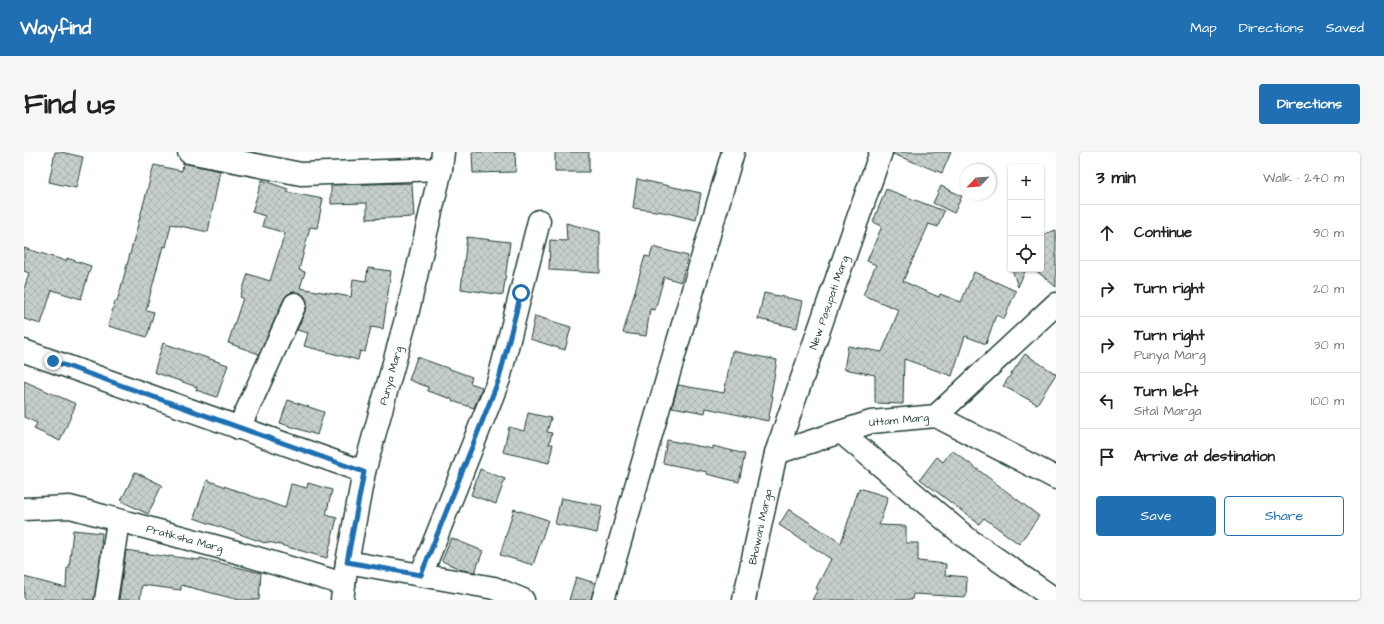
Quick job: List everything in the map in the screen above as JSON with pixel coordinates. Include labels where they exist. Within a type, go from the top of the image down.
[{"type":"street","points":[[189,152],[301,174],[442,161]]},
{"type":"street","points":[[604,600],[732,152]]},
{"type":"street","name":"New Pasupati Marg","points":[[776,453],[881,152]]},
{"type":"street","name":"Punya Marg","points":[[343,592],[347,562],[364,472],[406,319],[442,161]]},
{"type":"street","points":[[421,575],[499,379],[539,221]]},
{"type":"street","points":[[239,428],[295,304]]},
{"type":"street","name":"Uttam Marg","points":[[776,453],[871,422],[936,416],[1056,304]]},
{"type":"street","points":[[24,350],[364,472]]},
{"type":"street","points":[[936,416],[1056,478]]},
{"type":"street","points":[[841,432],[968,539],[1056,600]]},
{"type":"street","name":"Bhawani Marga","points":[[744,600],[776,453]]},
{"type":"street","name":"Pratiksha Marg","points":[[24,509],[70,507],[234,551],[343,592]]},
{"type":"street","points":[[106,600],[118,520]]},
{"type":"street","points":[[347,562],[494,588],[523,600]]},
{"type":"building","points":[[55,152],[83,157],[76,188],[49,182]]},
{"type":"building","points":[[472,152],[515,152],[516,172],[473,173]]},
{"type":"building","points":[[555,152],[589,152],[589,172],[555,172]]},
{"type":"building","points":[[893,152],[951,152],[942,173],[893,154]]},
{"type":"building","points":[[183,163],[220,171],[208,232],[171,224],[166,247],[163,246],[146,310],[154,312],[147,337],[108,326],[115,301],[117,302],[154,165],[182,171]]},
{"type":"building","points":[[637,179],[701,193],[696,220],[663,212],[633,208]]},
{"type":"building","points":[[262,180],[288,189],[287,192],[323,199],[317,228],[310,227],[299,270],[305,272],[300,288],[351,297],[353,279],[366,281],[368,268],[391,271],[383,329],[371,327],[365,352],[360,351],[358,360],[304,346],[308,333],[297,330],[306,309],[307,302],[305,297],[300,293],[294,292],[288,294],[284,299],[259,354],[228,343],[243,298],[240,297],[248,274],[270,281],[285,233],[262,226],[265,216],[252,212]]},
{"type":"building","points":[[412,183],[414,217],[367,219],[367,203],[331,204],[331,185]]},
{"type":"building","points":[[941,186],[960,195],[960,200],[954,213],[933,203]]},
{"type":"building","points":[[886,189],[944,211],[938,227],[929,224],[903,281],[939,297],[940,294],[961,302],[974,272],[1016,291],[1004,319],[996,315],[986,344],[965,336],[952,376],[904,359],[903,404],[875,403],[875,375],[844,369],[848,346],[882,352],[899,310],[863,295],[876,265],[867,261],[882,226],[873,222]]},
{"type":"building","points":[[566,223],[600,232],[600,273],[549,270],[550,240],[567,241]]},
{"type":"building","points":[[1056,230],[1056,287],[1038,272],[1044,272],[1044,234]]},
{"type":"building","points":[[467,237],[510,242],[503,295],[461,289]]},
{"type":"building","points":[[653,247],[688,256],[681,282],[664,277],[655,310],[650,309],[646,336],[623,333],[645,256],[650,257]]},
{"type":"building","points":[[24,248],[66,261],[67,258],[91,266],[81,299],[52,290],[41,324],[24,319],[24,289],[29,273],[24,271]]},
{"type":"building","points":[[1013,272],[1025,272],[1018,287]]},
{"type":"building","points":[[764,293],[803,301],[797,328],[758,319]]},
{"type":"building","points":[[535,316],[571,327],[565,350],[530,339]]},
{"type":"building","points":[[163,343],[228,365],[217,397],[196,390],[197,387],[154,372]]},
{"type":"building","points":[[732,351],[777,360],[771,395],[773,396],[768,421],[706,408],[705,413],[672,407],[678,385],[724,393]]},
{"type":"building","points":[[1025,354],[1056,374],[1037,404],[1003,386]]},
{"type":"building","points":[[417,357],[472,377],[470,383],[482,387],[474,408],[427,391],[428,387],[409,380]]},
{"type":"building","points":[[24,381],[76,404],[60,441],[34,429],[37,423],[24,417]]},
{"type":"building","points":[[288,400],[324,412],[317,435],[280,423]]},
{"type":"building","points":[[528,413],[551,418],[547,432],[552,433],[549,444],[553,444],[549,463],[503,452],[509,427],[524,431]]},
{"type":"building","points":[[667,440],[713,449],[713,446],[745,454],[739,482],[707,474],[707,472],[663,463]]},
{"type":"building","points":[[952,450],[1039,516],[1019,544],[984,518],[979,524],[920,479],[937,457],[943,462]]},
{"type":"building","points":[[480,469],[505,479],[496,504],[471,495]]},
{"type":"building","points":[[135,472],[162,485],[148,514],[121,501]]},
{"type":"building","points":[[207,480],[285,508],[291,484],[307,488],[308,483],[332,490],[326,515],[337,518],[327,558],[273,543],[265,543],[194,518]]},
{"type":"building","points":[[859,488],[888,497],[879,525],[906,526],[906,543],[918,543],[918,561],[946,564],[945,575],[967,577],[966,597],[913,594],[912,600],[812,600],[818,589],[816,588],[831,559],[779,525],[789,509],[841,543]]},
{"type":"building","points":[[561,498],[602,506],[597,533],[555,524]]},
{"type":"building","points":[[514,509],[548,520],[533,565],[500,555]]},
{"type":"building","points":[[73,530],[102,533],[102,546],[94,600],[24,600],[24,577],[66,588],[67,568],[69,568]]},
{"type":"building","points":[[451,538],[483,551],[475,572],[462,570],[442,561]]},
{"type":"building","points":[[126,550],[169,557],[199,560],[200,558],[261,573],[259,600],[239,600],[181,585],[181,590],[142,585],[140,600],[119,600]]},
{"type":"building","points":[[576,577],[595,583],[591,600],[569,600]]},
{"type":"route","points":[[53,361],[364,472],[347,562],[421,575],[499,379],[521,293]]}]
